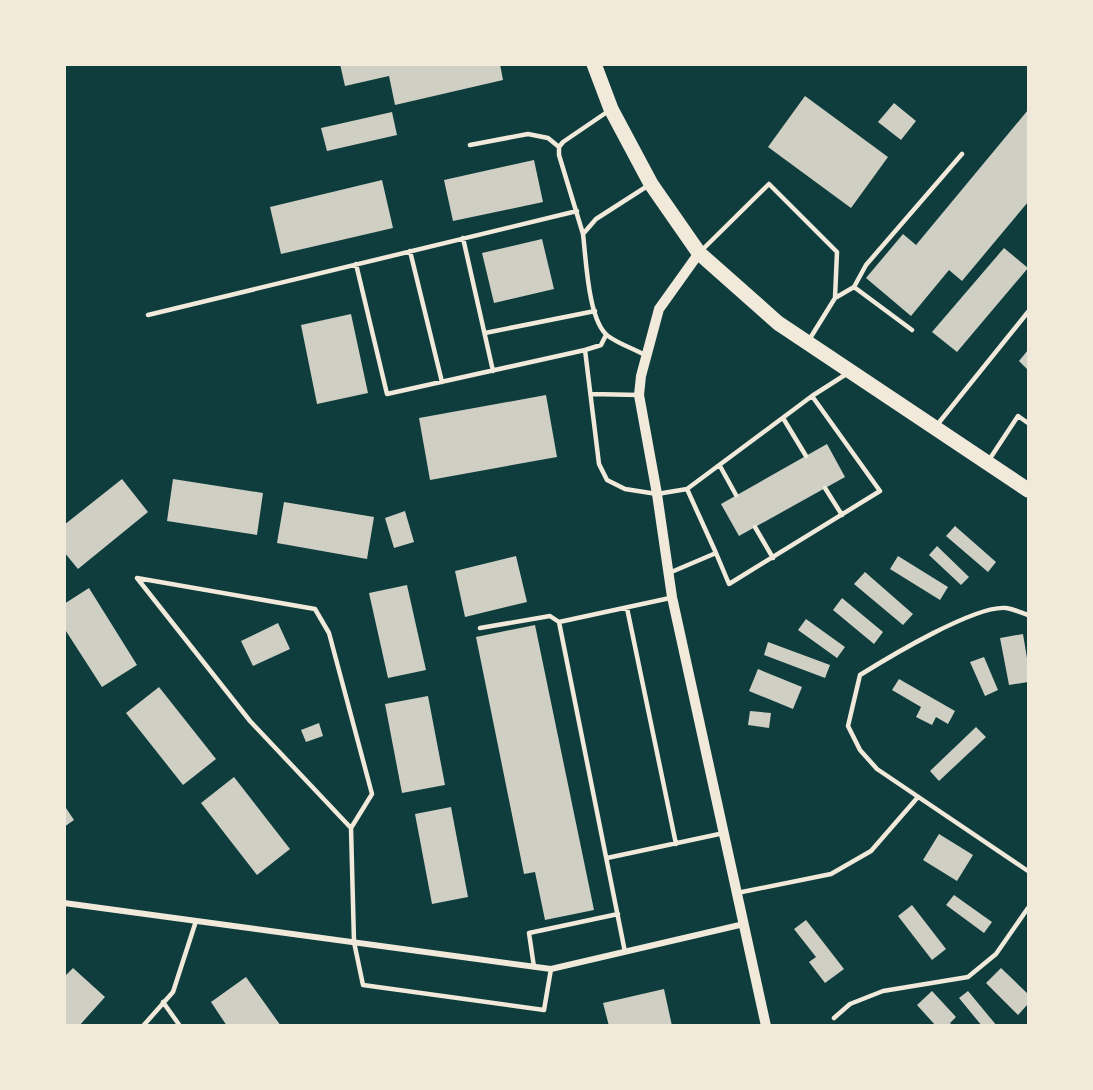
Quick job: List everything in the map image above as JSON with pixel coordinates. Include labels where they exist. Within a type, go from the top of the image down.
[{"type":"main road","points":[[594,64],[611,109],[651,184],[699,253],[778,323],[1028,490]]},
{"type":"street","points":[[699,253],[659,309],[641,376],[639,395],[657,494],[672,597],[766,1026]]},
{"type":"street","points":[[64,903],[551,969],[744,924]]},
{"type":"lane","points":[[611,109],[563,142],[559,147],[559,155],[583,234],[597,321],[606,335],[646,355]]},
{"type":"lane","points":[[470,145],[528,134],[548,138],[559,147]]},
{"type":"lane","points":[[807,343],[835,298],[855,287],[866,265],[962,154]]},
{"type":"lane","points":[[583,234],[596,219],[651,184]]},
{"type":"lane","points":[[699,253],[769,184],[837,252],[835,298]]},
{"type":"lane","points":[[148,315],[577,211]]},
{"type":"lane","points":[[463,238],[493,371]]},
{"type":"lane","points":[[410,251],[442,382]]},
{"type":"lane","points":[[356,264],[387,394],[585,350],[601,345],[606,335]]},
{"type":"lane","points":[[855,287],[912,330]]},
{"type":"lane","points":[[485,333],[595,311]]},
{"type":"lane","points":[[936,428],[1029,312]]},
{"type":"lane","points":[[585,350],[599,464],[607,480],[625,489],[657,494],[687,489],[812,396],[851,371]]},
{"type":"lane","points":[[591,394],[639,395]]},
{"type":"lane","points":[[687,489],[729,584],[880,491],[812,396]]},
{"type":"lane","points":[[988,462],[1018,416],[1029,423]]},
{"type":"lane","points":[[783,418],[806,456]]},
{"type":"lane","points":[[720,466],[736,495]]},
{"type":"lane","points":[[825,488],[842,514]]},
{"type":"lane","points":[[755,527],[773,558]]},
{"type":"lane","points":[[669,573],[716,554]]},
{"type":"lane","points":[[351,828],[250,721],[137,578],[315,609],[329,633],[372,795],[351,828],[354,942],[363,985],[544,1010],[551,969]]},
{"type":"lane","points":[[559,622],[672,597]]},
{"type":"lane","points":[[627,608],[676,844]]},
{"type":"lane","points":[[1029,615],[1005,608],[972,616],[903,649],[860,675],[848,726],[860,750],[878,769],[1029,871]]},
{"type":"lane","points":[[480,627],[550,615],[559,622],[625,952]]},
{"type":"lane","points":[[737,893],[831,874],[871,851],[918,797]]},
{"type":"lane","points":[[607,858],[724,833]]},
{"type":"lane","points":[[834,1018],[850,1004],[883,991],[968,977],[996,954],[1029,908]]},
{"type":"lane","points":[[534,967],[529,933],[618,914]]},
{"type":"lane","points":[[143,1026],[172,992],[196,921]]},
{"type":"lane","points":[[163,1002],[180,1026]]},
{"type":"building","points":[[340,64],[500,64],[503,80],[395,105],[389,76],[345,86]]},
{"type":"building","points":[[805,96],[888,157],[851,208],[768,147]]},
{"type":"building","points":[[894,103],[916,121],[901,140],[878,122]]},
{"type":"building","points":[[1028,110],[1028,202],[962,281],[949,270],[911,316],[866,278],[903,234],[916,245]]},
{"type":"building","points":[[392,112],[397,135],[327,151],[321,128]]},
{"type":"building","points":[[534,160],[543,202],[453,221],[444,180]]},
{"type":"building","points":[[382,180],[393,228],[281,254],[270,207]]},
{"type":"building","points":[[542,239],[554,289],[494,303],[482,253]]},
{"type":"building","points":[[1004,248],[1028,268],[957,352],[932,332]]},
{"type":"building","points":[[351,314],[368,393],[317,404],[301,325]]},
{"type":"building","points":[[1028,350],[1028,370],[1019,361]]},
{"type":"building","points":[[546,395],[557,457],[430,480],[419,418]]},
{"type":"building","points":[[827,444],[845,477],[739,536],[721,504]]},
{"type":"building","points":[[122,479],[148,512],[78,569],[64,552],[64,525]]},
{"type":"building","points":[[173,479],[263,493],[257,535],[167,521]]},
{"type":"building","points":[[284,502],[374,517],[367,559],[277,543]]},
{"type":"building","points":[[405,511],[414,542],[394,548],[385,518]]},
{"type":"building","points":[[955,526],[996,562],[988,572],[946,536]]},
{"type":"building","points":[[937,546],[969,577],[961,585],[929,555]]},
{"type":"building","points":[[516,556],[527,602],[465,617],[455,571]]},
{"type":"building","points":[[898,556],[948,587],[940,600],[890,569]]},
{"type":"building","points":[[865,572],[913,614],[903,625],[854,584]]},
{"type":"building","points":[[407,585],[426,670],[388,678],[369,593]]},
{"type":"building","points":[[89,588],[137,665],[102,687],[64,628],[64,604]]},
{"type":"building","points":[[842,598],[883,632],[874,644],[833,610]]},
{"type":"building","points":[[806,619],[845,647],[837,658],[798,630]]},
{"type":"building","points":[[278,623],[290,649],[253,666],[241,641]]},
{"type":"building","points":[[535,625],[594,910],[545,920],[535,872],[524,874],[476,637]]},
{"type":"building","points":[[1023,634],[1028,664],[1028,682],[1009,685],[1000,638]]},
{"type":"building","points":[[768,642],[830,665],[825,678],[764,655]]},
{"type":"building","points":[[984,657],[998,690],[985,696],[970,662]]},
{"type":"building","points":[[758,669],[802,687],[793,709],[749,691]]},
{"type":"building","points":[[899,679],[955,711],[948,724],[936,717],[932,725],[916,717],[921,707],[892,690]]},
{"type":"building","points":[[159,687],[216,759],[183,785],[126,713]]},
{"type":"building","points":[[428,696],[445,785],[402,793],[385,704]]},
{"type":"building","points":[[750,711],[771,713],[769,728],[748,725]]},
{"type":"building","points":[[319,723],[323,736],[306,742],[301,730]]},
{"type":"building","points":[[976,727],[986,737],[939,781],[930,771]]},
{"type":"building","points":[[234,777],[290,849],[257,875],[201,803]]},
{"type":"building","points":[[64,805],[74,820],[64,827]]},
{"type":"building","points":[[451,807],[468,897],[432,904],[415,814]]},
{"type":"building","points":[[939,834],[973,855],[957,881],[923,860]]},
{"type":"building","points":[[954,895],[992,922],[984,933],[946,905]]},
{"type":"building","points":[[912,905],[946,949],[932,960],[898,916]]},
{"type":"building","points":[[806,920],[844,969],[825,983],[809,962],[816,957],[794,929]]},
{"type":"building","points":[[73,968],[105,997],[79,1026],[64,1026],[64,977]]},
{"type":"building","points":[[1001,968],[1028,994],[1028,1004],[1018,1015],[986,983]]},
{"type":"building","points":[[246,977],[281,1026],[227,1026],[211,1002]]},
{"type":"building","points":[[664,989],[672,1026],[609,1026],[603,1003]]},
{"type":"building","points":[[932,991],[956,1017],[950,1023],[953,1026],[936,1026],[917,1005]]},
{"type":"building","points":[[968,991],[997,1026],[982,1026],[959,998]]}]
